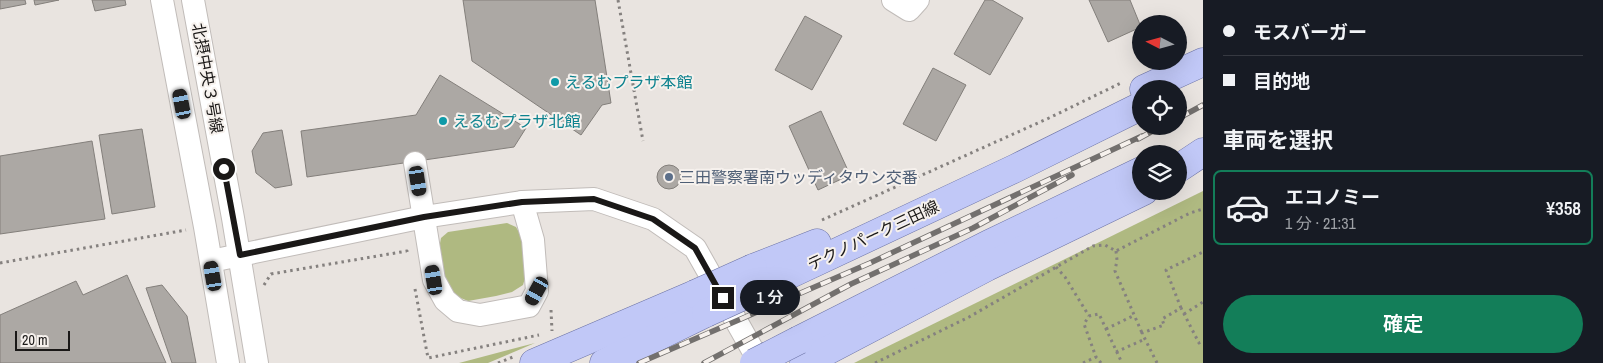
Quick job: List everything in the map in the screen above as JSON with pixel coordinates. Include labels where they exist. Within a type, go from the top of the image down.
[{"type":"main road","points":[[1155,80],[1203,62]]},
{"type":"main road","points":[[1187,85],[1203,77]]},
{"type":"main road","points":[[759,276],[848,231],[1023,150],[1132,90]]},
{"type":"main road","name":"テクノパーク三田線","points":[[604,363],[701,304],[759,276],[1016,168],[1132,110]]},
{"type":"main road","points":[[1187,149],[1203,141]]},
{"type":"main road","points":[[1187,163],[1203,152]]},
{"type":"main road","points":[[1187,172],[1203,164]]},
{"type":"main road","points":[[848,231],[1016,168]]},
{"type":"main road","points":[[754,363],[804,354],[989,244],[1132,191]]},
{"type":"main road","points":[[534,363],[701,304]]},
{"type":"street","name":"北摂中央３号線","points":[[162,0],[205,227],[228,363]]},
{"type":"street","name":"北摂中央３号線","points":[[193,0],[240,255],[257,363]]},
{"type":"street","points":[[893,0],[909,10],[918,0]]},
{"type":"street","points":[[415,163],[434,280],[445,300],[458,311],[480,315],[529,306],[537,291],[533,240],[522,202]]},
{"type":"street","points":[[211,261],[424,217],[522,202],[594,199],[653,219],[695,248],[760,363]]},
{"type":"path","points":[[618,0],[644,140]]},
{"type":"path","points":[[818,222],[1049,118],[1132,89]]},
{"type":"path","points":[[1116,252],[1190,213],[1203,209]]},
{"type":"path","points":[[0,263],[205,227]]},
{"type":"path","points":[[875,363],[969,317],[1093,246],[1105,245],[1111,247],[1116,252],[1115,271],[1157,363]]},
{"type":"path","points":[[271,274],[407,251],[409,261]]},
{"type":"path","points":[[1203,252],[1166,270],[1181,308],[1199,343],[1203,341]]},
{"type":"path","points":[[1056,267],[1065,276],[1089,316]]},
{"type":"path","points":[[413,280],[428,358],[552,332]]},
{"type":"path","points":[[1184,314],[1203,302]]},
{"type":"path","points":[[1142,333],[1164,325],[1162,319],[1181,308]]},
{"type":"path","points":[[1101,363],[1096,357],[1084,324],[1089,316],[1099,314],[1122,363]]},
{"type":"path","points":[[1106,329],[1134,315]]},
{"type":"path","points":[[1116,352],[1145,339]]},
{"type":"path","points":[[1083,363],[1096,357]]},
{"type":"green space","points":[[1203,191],[1203,363],[854,363],[1187,200]]},
{"type":"green space","points":[[507,223],[516,227],[523,239],[528,268],[523,285],[512,292],[468,301],[456,296],[445,285],[438,254],[441,238],[448,232]]},
{"type":"green space","points":[[535,343],[488,363],[459,363]]},
{"type":"building","points":[[0,0],[25,0],[26,4],[0,9]]},
{"type":"building","points":[[34,0],[59,0],[35,5]]},
{"type":"building","points":[[92,0],[125,0],[126,5],[95,11]]},
{"type":"building","name":"えるむプラザ本館","points":[[463,0],[595,0],[611,103],[602,105],[581,135],[472,61]]},
{"type":"building","points":[[985,0],[992,0],[1023,18],[990,75],[954,54]]},
{"type":"building","points":[[1089,0],[1130,0],[1136,15],[1132,15],[1132,31],[1108,42]]},
{"type":"building","points":[[805,16],[842,36],[812,90],[775,70]]},
{"type":"building","points":[[933,68],[966,85],[936,141],[903,124]]},
{"type":"building","name":"えるむプラザ北館","points":[[440,75],[526,128],[514,147],[307,177],[301,131],[416,115]]},
{"type":"building","points":[[821,111],[850,175],[818,190],[789,126]]},
{"type":"building","points":[[142,129],[155,207],[112,214],[99,135]]},
{"type":"building","points":[[282,130],[292,185],[275,188],[256,173],[252,151],[263,133]]},
{"type":"building","points":[[92,141],[105,219],[0,234],[0,156]]},
{"type":"building","name":"三田警察署南ウッディタウン交番","points":[[669,165],[678,168],[681,177],[678,186],[669,189],[660,186],[657,177],[660,168]]},
{"type":"building","points":[[127,275],[166,363],[0,363],[0,315],[76,281],[83,295]]},
{"type":"building","points":[[162,285],[187,316],[196,363],[172,363],[146,288]]},
{"type":"railway","points":[[1187,114],[1203,105]]},
{"type":"railway","points":[[1138,139],[1145,135]]},
{"type":"railway","points":[[639,363],[870,263],[1142,136]]},
{"type":"railway","points":[[704,363],[851,284],[973,228],[1072,175]]},
{"type":"place","name":"えるむプラザ本館","points":[[555,82]]},
{"type":"place","name":"えるむプラザ北館","points":[[443,121]]},
{"type":"place","name":"三田警察署南ウッディタウン交番","points":[[669,177]]},
{"type":"route","points":[[224,169],[240,255],[424,217],[522,202],[594,199],[653,219],[695,248],[723,298]]}]
